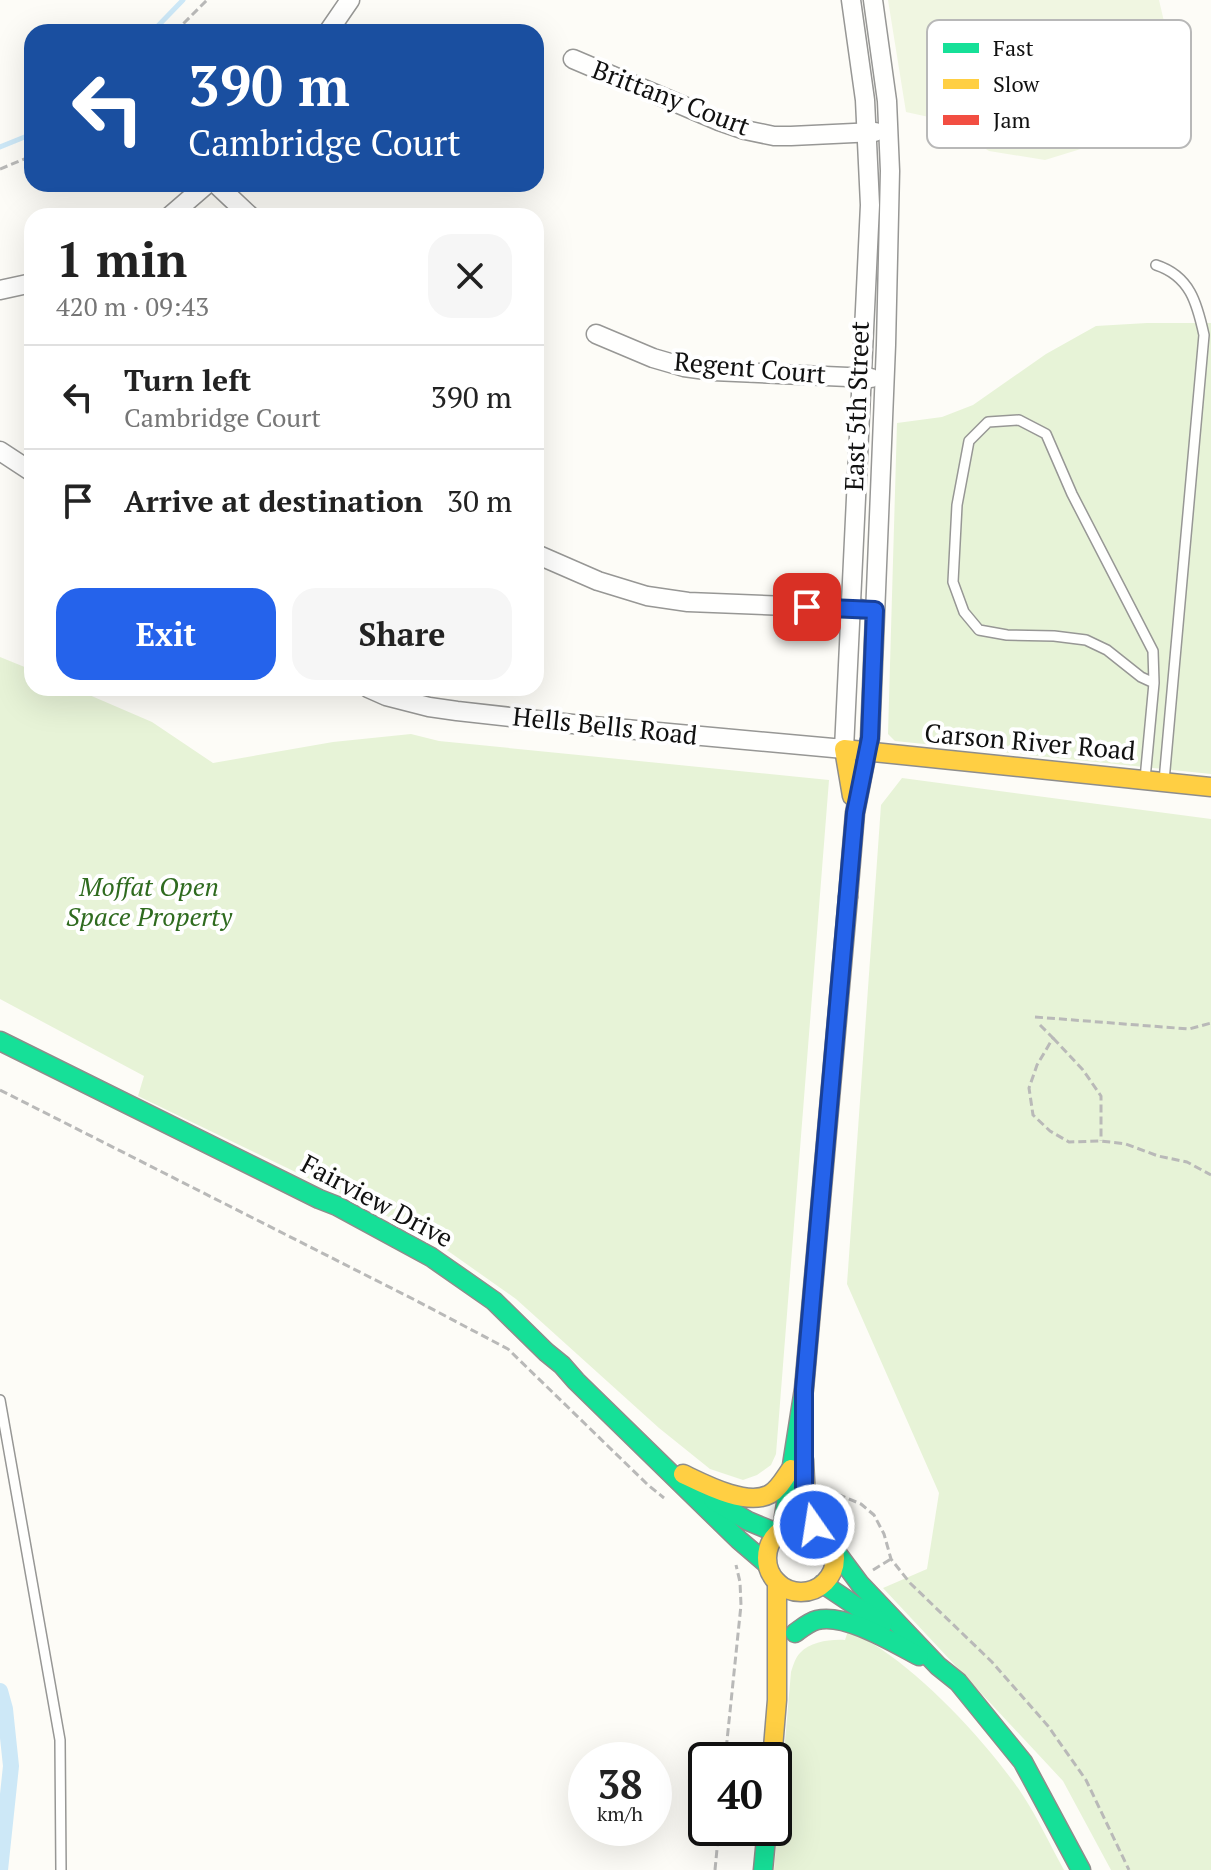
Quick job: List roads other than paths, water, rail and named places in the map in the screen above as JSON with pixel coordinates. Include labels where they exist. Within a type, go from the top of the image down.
[{"type":"main road","name":"Carson River Road","points":[[844,749],[1211,787]]},
{"type":"main road","name":"East 5th Street","points":[[844,749],[855,813]]},
{"type":"main road","name":"East 5th Street","points":[[779,1531],[804,1389],[855,813],[867,752]]},
{"type":"main road","name":"Fairview Drive","points":[[0,1041],[337,1206],[431,1257],[494,1301],[767,1564]]},
{"type":"main road","name":"East 5th Street","points":[[804,1389],[804,1489],[814,1525]]},
{"type":"main road","points":[[664,1466],[716,1490],[754,1498],[771,1493],[791,1469]]},
{"type":"main road","name":"Fairview Drive","points":[[679,1480],[748,1521],[779,1531]]},
{"type":"main road","points":[[774,1742],[777,1700],[777,1582],[767,1564],[767,1551],[772,1538],[779,1531],[794,1524],[814,1525],[825,1532],[860,1584],[932,1660],[958,1682],[1023,1762],[1081,1870]]},
{"type":"main road","points":[[777,1700],[801,1608],[834,1568],[834,1549]]},
{"type":"main road","points":[[777,1582],[794,1591],[818,1587],[932,1660]]},
{"type":"main road","points":[[795,1633],[819,1619],[842,1621],[932,1660]]},
{"type":"main road","points":[[763,1870],[765,1846]]},
{"type":"street","points":[[334,24],[350,0]]},
{"type":"street","name":"East 5th Street","points":[[844,749],[870,205],[865,100],[851,0]]},
{"type":"street","name":"East 5th Street","points":[[867,752],[870,738],[890,171],[887,101],[873,0]]},
{"type":"street","name":"Brittany Court","points":[[573,59],[745,130],[774,136],[888,132]]},
{"type":"street","points":[[179,208],[198,192]]},
{"type":"street","points":[[224,192],[242,208]]},
{"type":"street","points":[[0,290],[24,285]]},
{"type":"street","name":"Regent Court","points":[[596,334],[653,358],[684,367],[884,379]]},
{"type":"street","points":[[0,451],[24,467]]},
{"type":"street","points":[[544,557],[598,581],[647,596],[688,602],[875,610]]},
{"type":"street","name":"Hells Bells Road","points":[[386,696],[457,711],[844,749]]},
{"type":"lane","points":[[1156,265],[1172,270],[1185,285],[1198,305],[1204,335],[1164,781]]},
{"type":"lane","points":[[1145,779],[1154,683],[1153,651],[1072,494],[1046,434],[1019,420],[988,422],[969,441],[957,505],[953,582],[964,612],[979,630],[1086,640],[1107,650],[1141,677],[1154,683]]},
{"type":"lane","points":[[0,1400],[60,1740],[61,1870]]},
{"type":"waterway","points":[[160,24],[183,0]]},
{"type":"waterway","points":[[0,147],[24,137]]},
{"type":"waterway","points":[[0,1691],[11,1766],[0,1870]]},
{"type":"park label","name":"Moffat Open Space Property","points":[[149,902]]}]
